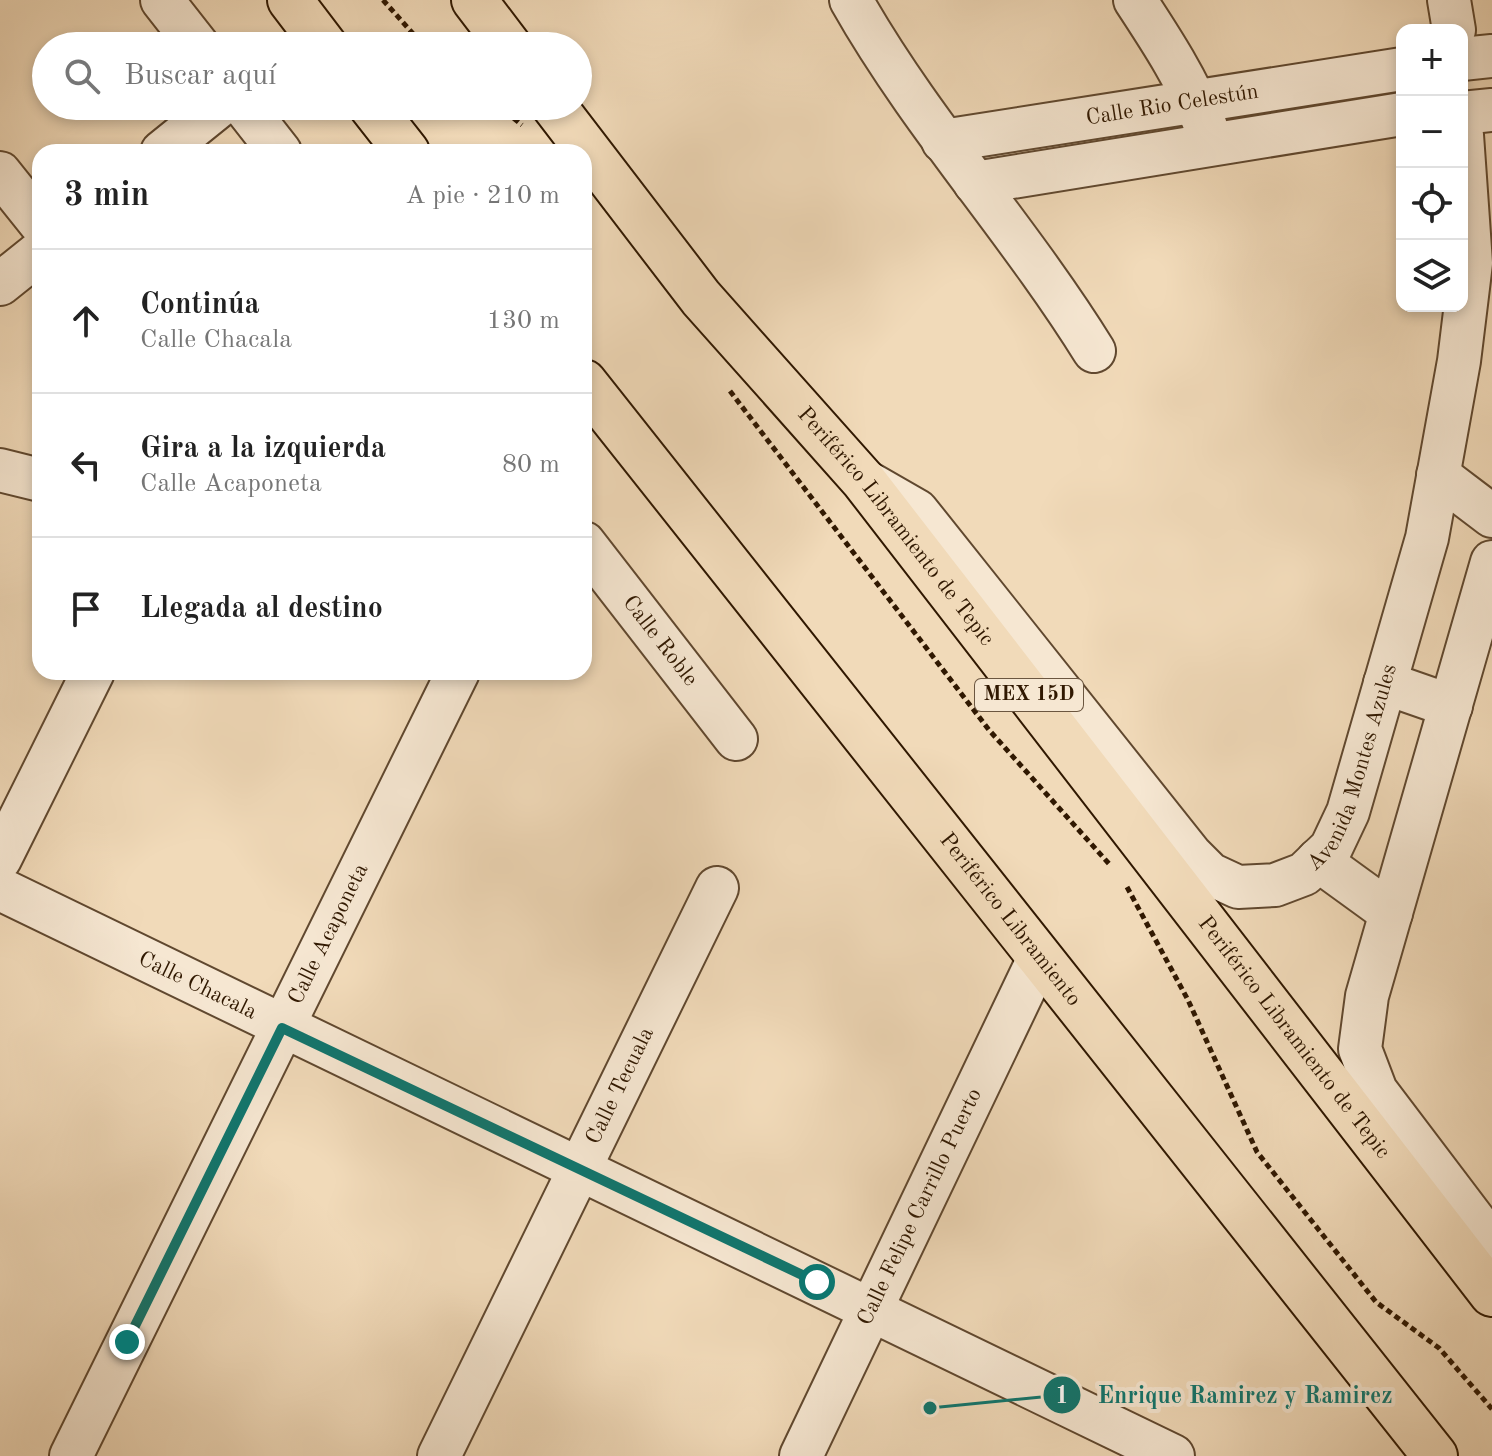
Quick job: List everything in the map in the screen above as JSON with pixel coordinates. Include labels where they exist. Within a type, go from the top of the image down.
[{"type":"highway","points":[[290,0],[314,32]]},
{"type":"highway","points":[[474,0],[498,32]]},
{"type":"highway","points":[[382,120],[401,144]]},
{"type":"highway","name":"Periférico Libramiento de Tepic","points":[[565,120],[583,144]]},
{"type":"highway","name":"Periférico Libramiento de Tepic","points":[[592,156],[701,298],[863,480],[1492,1294]]},
{"type":"highway","name":"Periférico Libramiento","points":[[592,392],[1435,1456]]},
{"type":"street","points":[[162,0],[187,32]]},
{"type":"street","points":[[851,0],[867,29],[943,141],[1070,311],[1094,351]]},
{"type":"street","points":[[1135,0],[1167,48],[1197,103],[1213,143]]},
{"type":"street","points":[[1449,0],[1453,24]]},
{"type":"street","points":[[1468,58],[1492,56]]},
{"type":"street","name":"Calle Rio Celestún","points":[[943,141],[1396,70]]},
{"type":"street","points":[[1468,112],[1492,110]]},
{"type":"street","name":"Calle Rio Celestún","points":[[975,183],[1396,115]]},
{"type":"street","points":[[172,144],[202,120]]},
{"type":"street","points":[[255,120],[274,144]]},
{"type":"street","name":"Avenida Montes Azules","points":[[863,480],[917,511],[1191,855],[1210,874],[1238,887],[1275,885],[1304,874],[1331,848],[1348,812],[1427,538],[1459,361],[1471,263],[1464,168]]},
{"type":"street","points":[[0,173],[32,213]]},
{"type":"street","points":[[0,284],[32,258]]},
{"type":"street","points":[[0,470],[32,478]]},
{"type":"street","points":[[1438,475],[1492,516]]},
{"type":"street","name":"Calle Roble","points":[[592,553],[736,739]]},
{"type":"street","points":[[1492,562],[1367,996],[1360,1049],[1376,1091],[1492,1244]]},
{"type":"street","points":[[0,859],[89,680]]},
{"type":"street","name":"Calle Acaponeta","points":[[71,1456],[454,680]]},
{"type":"street","points":[[1385,683],[1451,706]]},
{"type":"street","points":[[1318,860],[1391,913]]},
{"type":"street","name":"Calle Tecuala","points":[[439,1456],[717,888]]},
{"type":"street","name":"Calle Chacala","points":[[0,889],[282,1028],[870,1307],[1173,1456]]},
{"type":"street","name":"Calle Felipe Carrillo Puerto","points":[[801,1456],[1039,958]]},
{"type":"path","points":[[383,0],[412,32]]},
{"type":"path","points":[[729,390],[989,730],[1113,869]]},
{"type":"path","points":[[1124,880],[1188,1000],[1257,1152],[1376,1302],[1439,1348],[1492,1409]]},
{"type":"place","name":"Enrique Ramirez y Ramirez","points":[[930,1408]]},
{"type":"route","points":[[127,1342],[282,1028],[817,1282]]}]
